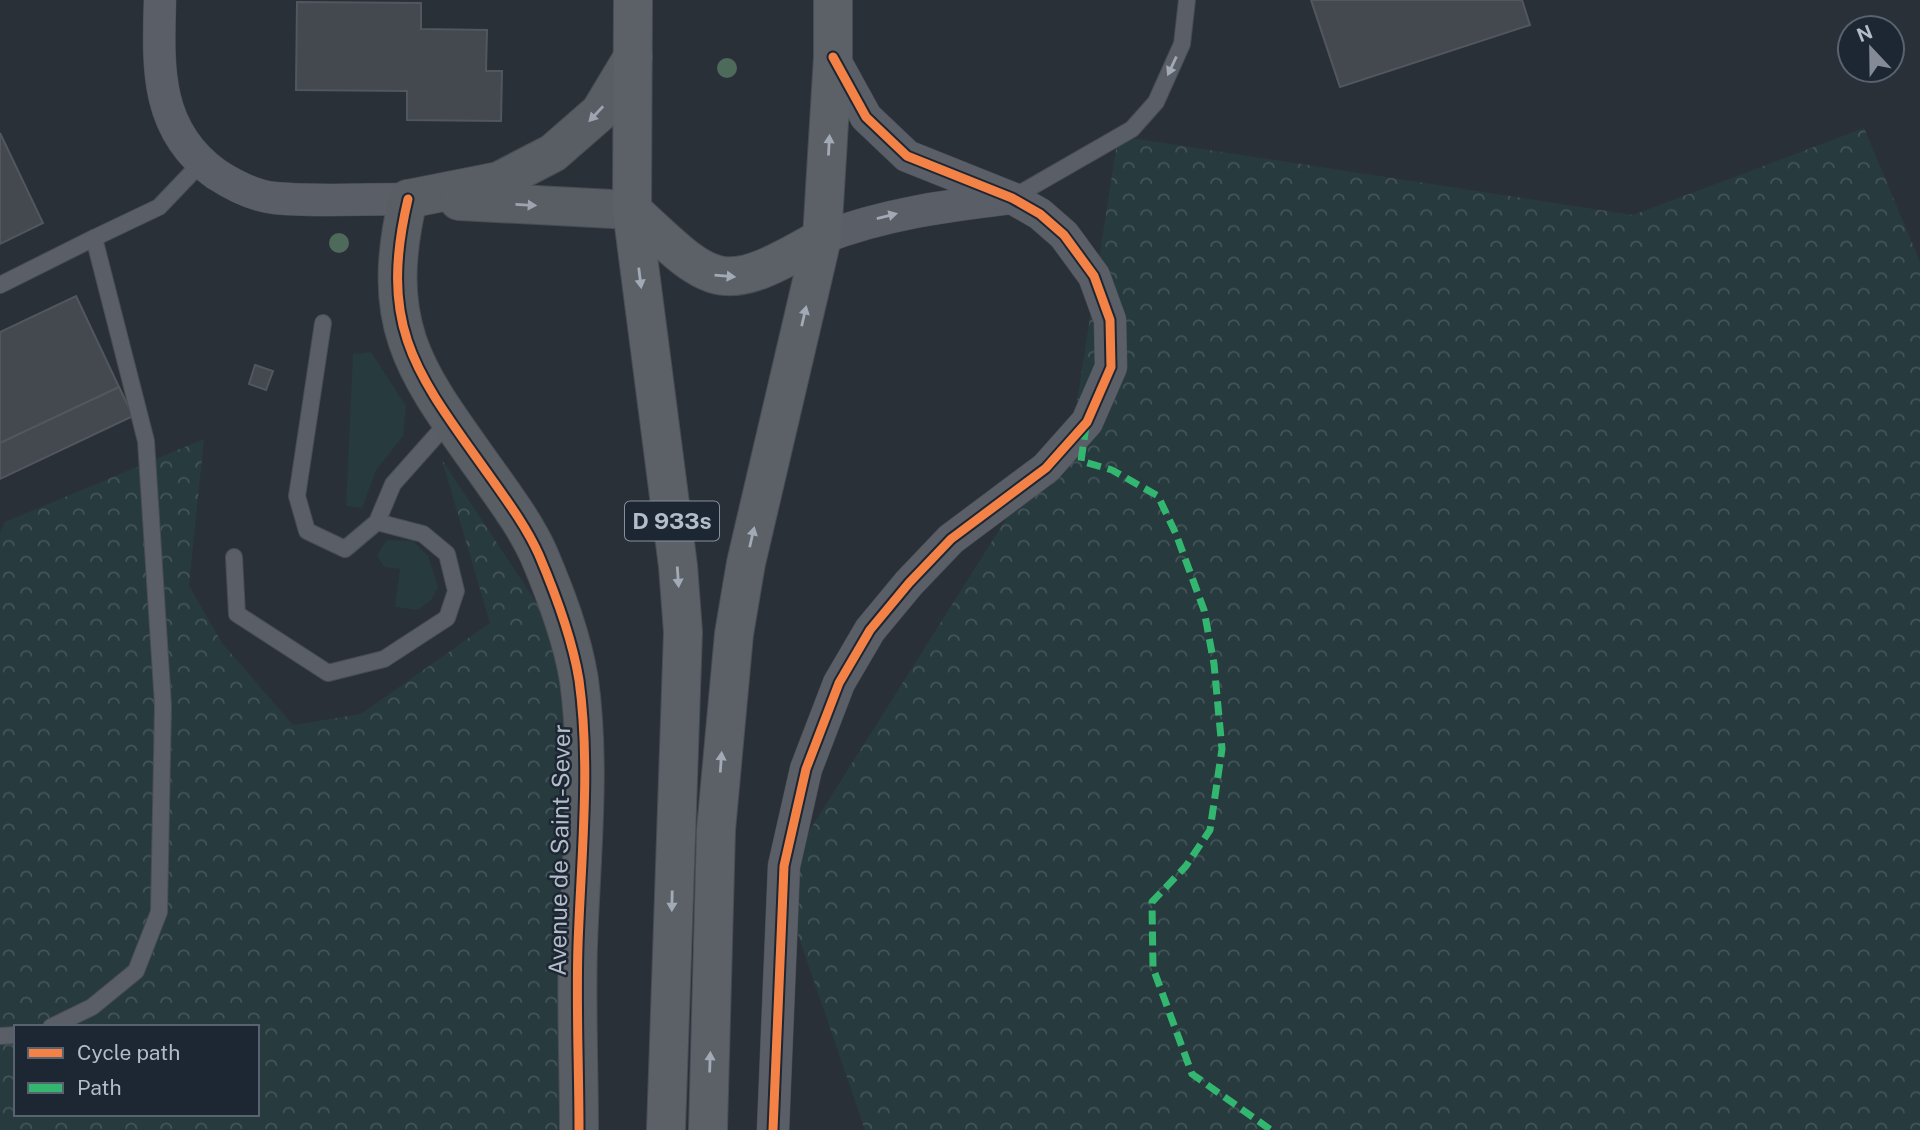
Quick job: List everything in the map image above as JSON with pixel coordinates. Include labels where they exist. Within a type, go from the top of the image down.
[{"type":"main road","name":"D 933s","points":[[633,0],[632,210],[678,566],[682,632],[673,833],[666,1130]]},
{"type":"main road","name":"D 933s","points":[[708,1130],[716,830],[734,635],[746,563],[822,238],[833,57],[833,0]]},
{"type":"main road","points":[[632,210],[684,259],[713,275],[751,275],[771,268],[822,238]]},
{"type":"street","points":[[160,0],[159,51],[163,93],[176,131],[201,163],[233,186],[273,198],[408,199],[632,210]]},
{"type":"street","points":[[408,199],[499,181],[553,153],[600,112],[633,57]]},
{"type":"street","points":[[773,1130],[785,866],[806,769],[839,683],[870,630],[917,575],[951,540],[1046,468],[1087,422],[1111,367],[1110,320],[1094,276],[1064,235],[1040,214],[1012,198],[907,156],[866,117],[833,57]]},
{"type":"street","points":[[822,238],[863,222],[907,211],[1012,198]]},
{"type":"street","name":"Avenue de Saint-Sever","points":[[408,199],[397,244],[396,291],[405,338],[423,381],[511,506],[537,551],[562,610],[579,679],[585,745],[578,977],[579,1130]]},
{"type":"lane","points":[[1012,198],[1132,130],[1156,102],[1182,44],[1187,0]]},
{"type":"lane","points":[[0,285],[159,207],[201,163]]},
{"type":"lane","points":[[55,1025],[92,1007],[136,971],[159,912],[163,705],[146,441],[94,238]]},
{"type":"lane","points":[[323,323],[297,496],[307,531],[345,549],[377,522],[393,484],[450,420]]},
{"type":"lane","points":[[234,557],[237,614],[328,673],[384,659],[447,618],[456,591],[447,554],[423,534],[377,522]]},
{"type":"green space","points":[[1864,128],[1920,262],[1920,1130],[865,1130],[779,879],[1076,408],[1118,136],[1633,215]]},
{"type":"green space","points":[[371,352],[406,406],[403,436],[376,470],[362,508],[346,506],[353,354]]},
{"type":"green space","points":[[204,439],[189,586],[222,643],[293,725],[361,714],[490,623],[442,460],[577,664],[588,1130],[0,1130],[0,533],[5,522]]},
{"type":"green space","points":[[387,540],[413,541],[428,556],[438,587],[431,600],[418,610],[395,607],[400,569],[384,567],[377,555]]},
{"type":"building","points":[[1311,0],[1522,0],[1530,25],[1340,87]]},
{"type":"building","points":[[297,2],[421,3],[421,29],[487,30],[486,71],[502,71],[501,121],[407,120],[407,91],[296,90]]},
{"type":"building","points":[[0,133],[43,223],[0,244]]},
{"type":"building","points":[[76,296],[119,387],[0,443],[0,332]]},
{"type":"building","points":[[255,365],[273,371],[266,390],[249,384]]},
{"type":"building","points":[[119,387],[133,416],[0,479],[0,443]]},
{"type":"marked path","points":[[1086,426],[1081,461],[1112,470],[1158,496],[1176,534],[1204,610],[1214,664],[1222,749],[1210,830],[1186,866],[1152,902],[1153,968],[1192,1074],[1271,1130]]},
{"type":"cycle path","points":[[773,1130],[784,866],[806,769],[839,683],[870,630],[909,583],[951,539],[1046,468],[1087,422],[1111,367],[1110,320],[1094,276],[1064,235],[1040,214],[1012,198],[907,156],[866,117],[833,57]]},
{"type":"cycle path","points":[[408,199],[400,245],[398,284],[401,318],[410,349],[443,410],[534,545],[563,616],[579,680],[585,779],[577,968],[579,1130]]}]
